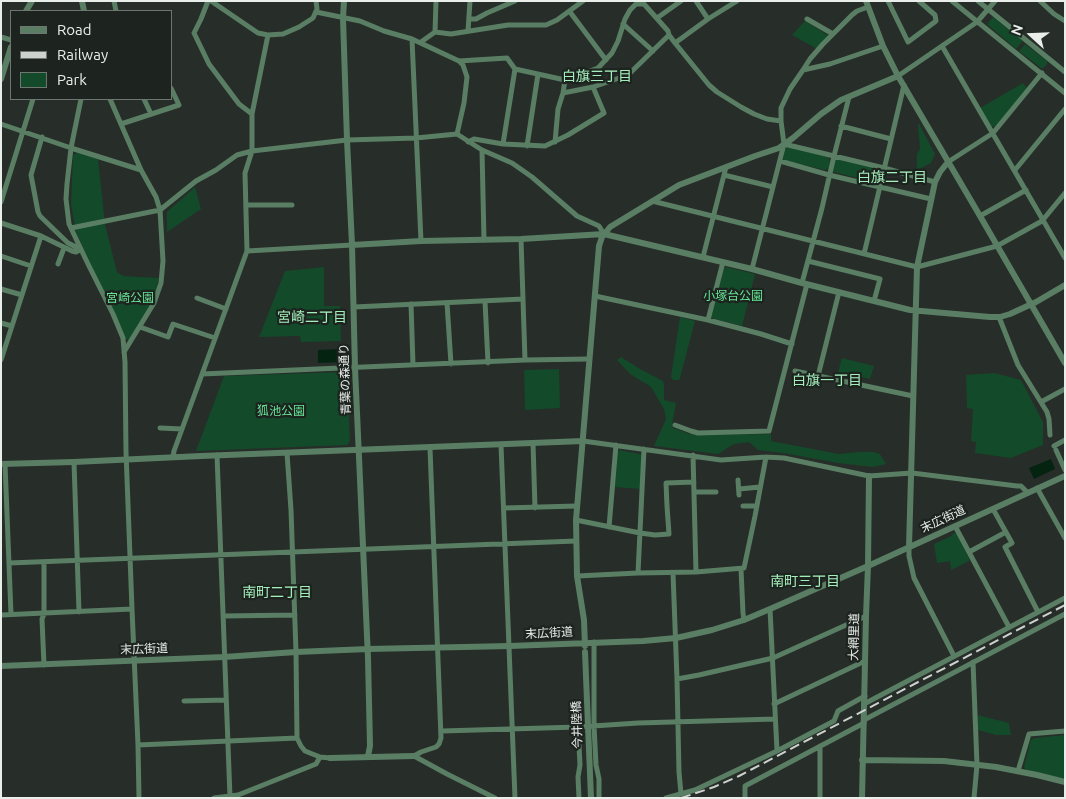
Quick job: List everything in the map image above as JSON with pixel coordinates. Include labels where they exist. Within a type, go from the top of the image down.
[{"type":"street","points":[[252,114],[239,104],[209,64],[194,33],[210,1],[258,33],[268,35],[283,34],[313,18],[317,9],[316,1]]},
{"type":"street","name":"青葉の森通り","points":[[344,1],[343,18],[355,368],[368,649],[370,746],[368,756]]},
{"type":"street","points":[[435,32],[436,1]]},
{"type":"street","points":[[468,31],[470,1]]},
{"type":"street","points":[[469,19],[476,18],[502,4],[515,1]]},
{"type":"street","points":[[421,42],[435,32],[451,34],[508,25],[546,25],[570,12],[583,1]]},
{"type":"street","points":[[657,18],[681,1]]},
{"type":"street","points":[[696,1],[708,19]]},
{"type":"street","points":[[675,43],[737,1]]},
{"type":"street","points":[[888,1],[908,42],[936,21],[935,15],[919,1]]},
{"type":"street","points":[[952,1],[1065,93]]},
{"type":"street","points":[[978,1],[1053,59],[1065,72]]},
{"type":"street","points":[[604,234],[610,227],[685,182],[773,151],[831,106],[898,76],[977,22],[995,1]]},
{"type":"street","points":[[1042,2],[1054,14],[1065,21]]},
{"type":"street","points":[[459,61],[507,58],[515,69],[565,80],[598,68],[612,53],[630,10],[636,4],[644,4],[668,31],[675,43],[709,85],[717,92],[754,114],[767,119],[781,121]]},
{"type":"street","points":[[752,269],[784,144],[781,108],[790,88],[810,59],[833,34],[867,4],[883,46],[898,76],[1065,363]]},
{"type":"street","points":[[316,12],[360,21],[384,31],[421,42],[459,61],[463,65],[468,77],[457,134]]},
{"type":"street","points":[[570,12],[606,60]]},
{"type":"street","points":[[807,19],[833,34]]},
{"type":"street","points":[[624,24],[653,51]]},
{"type":"street","points":[[173,457],[247,251],[245,173],[252,151],[252,114],[268,35]]},
{"type":"street","points":[[563,93],[593,87],[628,75],[669,35]]},
{"type":"street","points":[[412,39],[421,241]]},
{"type":"street","points":[[803,70],[830,64],[883,46]]},
{"type":"street","points":[[942,46],[1065,258]]},
{"type":"street","points":[[1,79],[4,57]]},
{"type":"street","points":[[503,144],[515,69]]},
{"type":"street","points":[[954,656],[914,578],[910,556],[917,267],[935,182],[940,172],[948,162],[993,133],[1042,73]]},
{"type":"street","points":[[527,146],[538,74]]},
{"type":"street","points":[[555,142],[558,109],[565,80]]},
{"type":"street","points":[[864,254],[904,85]]},
{"type":"street","points":[[468,142],[474,139],[503,144],[545,146],[555,142],[604,113],[593,87]]},
{"type":"street","points":[[121,124],[179,105],[172,90]]},
{"type":"street","points":[[675,425],[698,433],[769,432],[792,344],[808,261],[848,97]]},
{"type":"street","points":[[1,202],[33,100]]},
{"type":"street","points":[[81,100],[66,184],[67,212],[71,228],[113,314],[122,338],[124,353],[126,459],[139,798]]},
{"type":"street","points":[[110,100],[141,170],[156,197],[160,210],[163,261],[161,283],[154,303],[124,353]]},
{"type":"street","points":[[144,100],[151,114]]},
{"type":"street","points":[[1015,170],[1065,109]]},
{"type":"street","points":[[1,124],[141,170]]},
{"type":"street","points":[[841,126],[892,139]]},
{"type":"street","points":[[71,228],[160,210],[196,181],[237,155],[252,151],[347,140],[416,138],[457,134],[482,150],[512,163],[532,177],[577,216],[599,226],[604,234]]},
{"type":"street","points":[[42,138],[31,175],[38,212],[68,243],[81,249]]},
{"type":"street","points":[[784,144],[935,182]]},
{"type":"street","points":[[482,150],[484,240]]},
{"type":"street","points":[[780,161],[931,199]]},
{"type":"street","points":[[703,257],[726,167]]},
{"type":"street","points":[[724,175],[773,187]]},
{"type":"street","points":[[980,216],[1026,190]]},
{"type":"street","points":[[652,202],[917,267],[997,246],[1042,220],[1065,193]]},
{"type":"street","points":[[246,205],[292,205]]},
{"type":"street","points":[[1,222],[54,241],[72,252],[81,249]]},
{"type":"street","points":[[247,251],[421,241],[521,239],[604,234],[916,311],[999,317],[1032,304],[1065,285]]},
{"type":"street","name":"今井陸橋","points":[[591,798],[584,620],[577,576],[576,520],[599,246],[604,234]]},
{"type":"street","points":[[1,360],[41,236]]},
{"type":"street","points":[[521,239],[525,360]]},
{"type":"street","points":[[58,264],[64,248]]},
{"type":"street","points":[[1,256],[31,266]]},
{"type":"street","points":[[808,261],[880,279],[874,301]]},
{"type":"street","points":[[708,320],[722,262]]},
{"type":"street","points":[[1,289],[22,295]]},
{"type":"street","points":[[818,376],[839,292]]},
{"type":"street","points":[[595,296],[708,320],[792,344]]},
{"type":"street","points":[[197,298],[226,309]]},
{"type":"street","points":[[354,307],[523,299]]},
{"type":"street","points":[[485,301],[488,363]]},
{"type":"street","points":[[447,303],[451,364]]},
{"type":"street","points":[[411,304],[413,366]]},
{"type":"street","points":[[999,317],[1018,365],[1047,412],[1050,435]]},
{"type":"street","points":[[1,323],[12,326]]},
{"type":"street","points":[[140,327],[168,337],[173,324],[215,338]]},
{"type":"street","points":[[202,374],[589,359]]},
{"type":"street","points":[[795,371],[914,396]]},
{"type":"street","points":[[1041,402],[1065,390]]},
{"type":"street","points":[[160,428],[182,429]]},
{"type":"street","points":[[1065,440],[1055,448],[1065,470]]},
{"type":"street","points":[[11,614],[3,464],[583,441],[721,460],[766,456],[784,458],[869,476],[912,473],[1021,486],[1028,493]]},
{"type":"street","points":[[533,443],[535,508]]},
{"type":"street","points":[[501,445],[515,798]]},
{"type":"street","points":[[609,527],[616,445]]},
{"type":"street","points":[[414,756],[436,747],[442,732],[430,448]]},
{"type":"street","points":[[638,573],[644,450]]},
{"type":"street","points":[[287,453],[293,552],[297,738],[301,746],[305,751],[320,757],[330,758],[414,756],[495,798]]},
{"type":"street","points":[[217,455],[230,797]]},
{"type":"street","points":[[693,455],[696,572]]},
{"type":"street","points":[[577,576],[696,572],[744,568],[766,456]]},
{"type":"street","points":[[74,462],[79,612]]},
{"type":"street","name":"大網里道","points":[[862,798],[869,476]]},
{"type":"street","name":"末広街道","points":[[1,666],[224,658],[368,649],[510,646],[676,638],[744,620],[1065,476]]},
{"type":"street","points":[[738,480],[739,495]]},
{"type":"street","points":[[576,520],[640,534],[669,534],[666,483],[694,482]]},
{"type":"street","points":[[739,489],[760,487]]},
{"type":"street","points":[[1037,488],[1065,538]]},
{"type":"street","points":[[694,492],[716,492]]},
{"type":"street","points":[[504,508],[577,506]]},
{"type":"street","points":[[743,506],[757,506]]},
{"type":"street","points":[[993,509],[1012,543],[1005,547],[1038,612]]},
{"type":"street","points":[[955,526],[1009,627]]},
{"type":"street","points":[[969,552],[1006,532]]},
{"type":"street","points":[[9,563],[576,541]]},
{"type":"street","points":[[44,562],[44,614],[42,619],[44,665]]},
{"type":"street","points":[[741,569],[744,620]]},
{"type":"street","points":[[674,573],[681,794]]},
{"type":"street","points":[[864,704],[1065,598]]},
{"type":"street","points":[[770,609],[777,751]]},
{"type":"street","points":[[1,615],[132,610]]},
{"type":"street","points":[[745,798],[745,786],[1065,614]]},
{"type":"street","points":[[223,616],[295,615]]},
{"type":"street","points":[[677,679],[773,658],[866,616]]},
{"type":"street","points":[[594,642],[594,726],[599,798]]},
{"type":"street","points":[[774,704],[865,661]]},
{"type":"street","points":[[973,662],[977,765],[974,798]]},
{"type":"street","points":[[666,798],[695,790],[777,751],[834,720],[838,711],[865,696]]},
{"type":"street","points":[[184,701],[226,700]]},
{"type":"street","points":[[442,732],[775,719]]},
{"type":"street","points":[[578,727],[579,798]]},
{"type":"street","points":[[1018,771],[1029,734],[1065,731]]},
{"type":"street","points":[[138,744],[297,738]]},
{"type":"street","points":[[820,746],[820,798]]},
{"type":"street","points":[[214,798],[238,795],[316,764],[320,757]]},
{"type":"street","points":[[862,760],[944,761],[1018,771],[1065,782]]},
{"type":"green space","points":[[993,17],[1023,41],[1016,49],[987,24]]},
{"type":"green space","points":[[805,21],[829,36],[817,49],[792,35]]},
{"type":"green space","points":[[1025,44],[1047,61],[1043,68],[1019,51]]},
{"type":"green space","points":[[1023,83],[1027,88],[996,126],[991,127],[980,108]]},
{"type":"green space","points":[[918,124],[935,154],[931,163],[917,170],[917,154],[920,149]]},
{"type":"green space","points":[[789,147],[828,157],[830,161],[829,168],[825,170],[783,160],[785,149]]},
{"type":"green space","name":"宮崎公園","points":[[77,152],[98,159],[105,225],[117,272],[123,276],[159,278],[152,304],[130,340],[125,339],[76,232],[71,204],[73,156]]},
{"type":"green space","points":[[837,159],[878,169],[880,173],[879,180],[874,182],[834,172],[832,169],[834,161]]},
{"type":"green space","points":[[195,187],[201,209],[167,232],[167,212]]},
{"type":"green space","points":[[324,267],[324,306],[340,306],[341,341],[301,342],[300,336],[259,337],[285,271]]},
{"type":"green space","name":"小塚台公園","points":[[726,267],[755,274],[742,326],[711,318]]},
{"type":"green space","points":[[680,317],[695,321],[680,378],[679,380],[673,380],[671,377]]},
{"type":"green space","points":[[621,357],[663,381],[664,400],[676,403],[673,428],[699,435],[771,434],[771,441],[839,454],[874,452],[880,454],[886,464],[873,467],[838,463],[758,450],[749,442],[734,444],[718,454],[654,446],[666,419],[664,409],[651,387],[630,374],[617,360]]},
{"type":"green space","points":[[842,358],[874,366],[870,379],[838,372]]},
{"type":"green space","points":[[559,369],[560,408],[525,410],[524,370]]},
{"type":"green space","name":"狐池公園","points":[[345,372],[347,374],[350,441],[347,445],[196,451],[224,376]]},
{"type":"green space","points":[[994,373],[1021,380],[1043,422],[1043,445],[1011,458],[975,453],[976,442],[971,441],[973,409],[967,408],[966,375]]},
{"type":"green space","points":[[619,450],[643,456],[641,489],[615,487]]},
{"type":"green space","points":[[954,533],[957,534],[969,561],[951,570],[950,561],[937,563],[934,544]]},
{"type":"green space","points":[[978,715],[1009,723],[1011,735],[996,735],[978,730]]},
{"type":"green space","points":[[1065,735],[1065,779],[1026,770],[1024,767],[1031,740],[1034,738]]},
{"type":"shaded area","points":[[342,349],[343,362],[318,363],[318,350]]},
{"type":"shaded area","points":[[1051,459],[1055,469],[1034,479],[1029,468]]},
{"type":"railway","points":[[681,798],[739,776],[1065,605]]},
{"type":"district","name":"白旗三丁目","points":[[597,76]]},
{"type":"district","name":"白旗二丁目","points":[[892,177]]},
{"type":"district","name":"宮崎二丁目","points":[[312,317]]},
{"type":"district","name":"白旗一丁目","points":[[827,380]]},
{"type":"district","name":"南町三丁目","points":[[805,581]]},
{"type":"district","name":"南町二丁目","points":[[277,592]]}]
